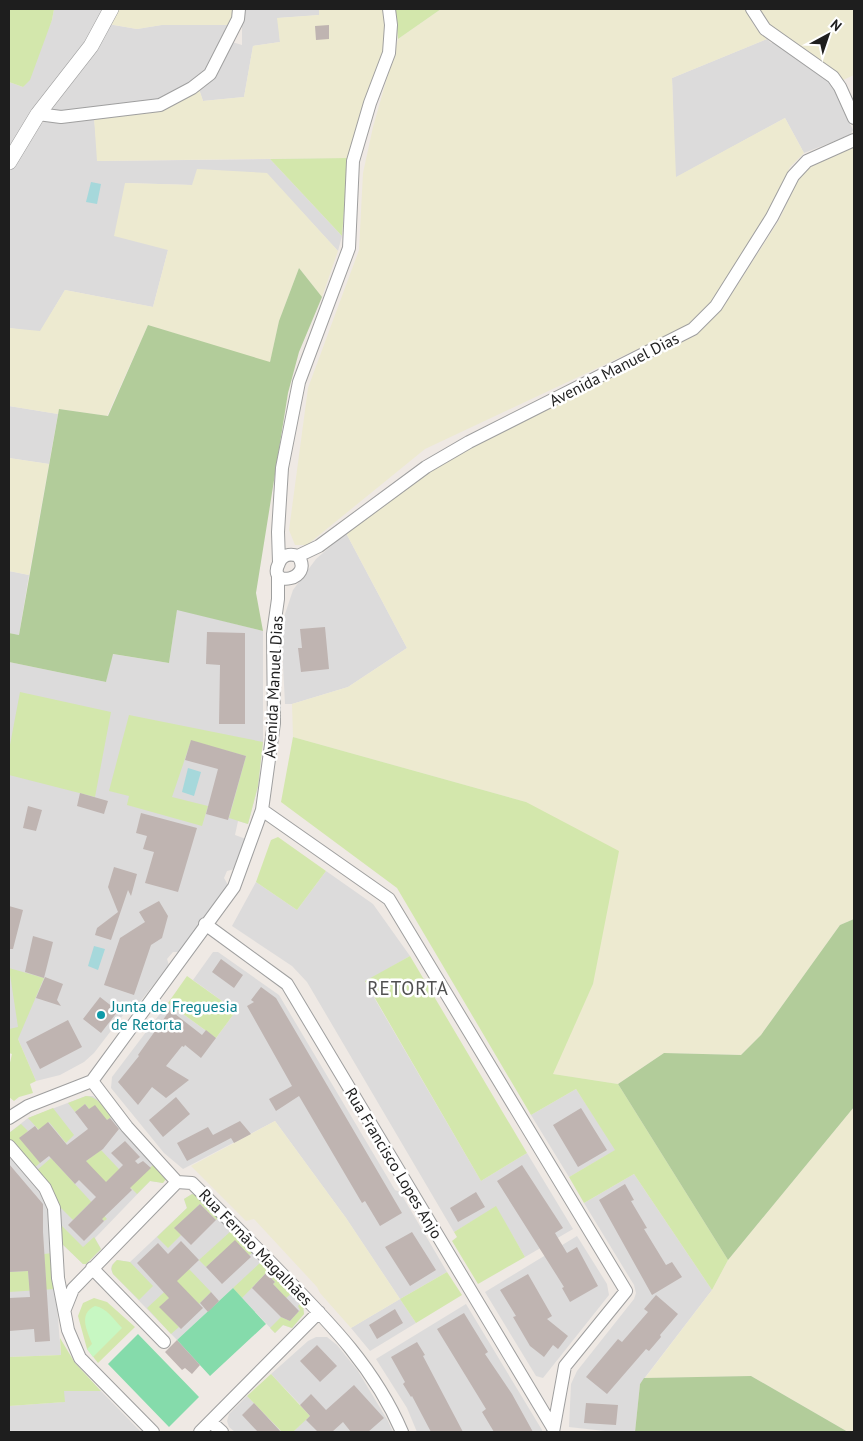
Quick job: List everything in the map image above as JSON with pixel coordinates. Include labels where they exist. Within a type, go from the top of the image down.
[{"type":"street","points":[[9,162],[38,114],[91,46],[111,9]]},
{"type":"street","points":[[38,114],[61,117],[160,105],[192,88],[210,74],[238,19],[239,9]]},
{"type":"street","points":[[278,532],[301,559],[301,565],[297,574],[287,580],[282,579],[278,568],[278,532],[282,468],[299,382],[349,248],[353,162],[370,103],[389,53],[390,9]]},
{"type":"street","points":[[752,9],[765,29],[833,77],[840,87],[854,118]]},
{"type":"street","name":"Avenida Manuel Dias","points":[[278,599],[319,546],[433,463],[470,442],[693,330],[716,306],[772,217],[793,176],[807,162],[854,140]]},
{"type":"street","name":"Avenida Manuel Dias","points":[[92,1081],[205,924],[234,887],[262,810],[274,723],[273,634],[278,599],[278,568],[284,556],[319,546]]},
{"type":"street","points":[[262,810],[388,898],[626,1291],[565,1366],[553,1430]]},
{"type":"street","name":"Rua Francisco Lopes Anjo","points":[[205,924],[287,984],[553,1430]]},
{"type":"street","points":[[9,1118],[28,1106],[92,1081]]},
{"type":"street","name":"Rua Fernão Magalhães","points":[[92,1081],[127,1127],[177,1182],[192,1183],[319,1312],[361,1360],[392,1408],[402,1432]]},
{"type":"street","points":[[9,1146],[45,1188],[54,1208],[58,1278],[68,1330],[80,1358],[153,1432]]},
{"type":"street","points":[[65,1310],[73,1289],[177,1182]]},
{"type":"street","points":[[92,1268],[164,1342]]},
{"type":"street","points":[[200,1432],[319,1312]]},
{"type":"street","points":[[211,1422],[222,1432]]},
{"type":"shaded area","points":[[54,9],[103,9],[89,39],[9,152],[9,82],[23,87],[52,20]]},
{"type":"shaded area","points":[[116,9],[234,9],[230,25],[162,25],[137,29],[108,24]]},
{"type":"shaded area","points":[[242,9],[319,9],[320,15],[278,18],[280,42],[253,46],[244,97],[203,101],[199,89],[214,79],[232,42],[242,45]]},
{"type":"shaded area","points":[[319,9],[384,9],[386,18],[384,48],[348,158],[97,161],[94,117],[199,89],[203,101],[244,97],[253,46],[280,42],[277,18],[319,15]]},
{"type":"shaded area","points":[[441,9],[746,9],[755,27],[767,39],[672,78],[676,177],[785,118],[804,153],[790,167],[768,214],[712,305],[691,324],[425,449],[307,545],[295,545],[289,530],[308,388],[359,250],[363,173],[373,127],[398,39]]},
{"type":"shaded area","points":[[757,9],[854,9],[854,75],[843,80],[767,23]]},
{"type":"shaded area","points":[[108,24],[137,29],[161,25],[230,25],[206,72],[184,87],[154,101],[60,115],[50,108],[60,92],[103,40]]},
{"type":"shaded area","points":[[767,39],[771,43],[776,41],[829,79],[853,130],[850,135],[804,153],[785,118],[675,178],[672,78]]},
{"type":"shaded area","points":[[94,117],[98,161],[270,159],[342,236],[338,251],[266,173],[192,185],[125,183],[168,250],[153,307],[65,290],[40,332],[9,328],[9,169],[36,123]]},
{"type":"shaded area","points":[[854,147],[854,919],[840,925],[761,1035],[741,1055],[664,1053],[618,1084],[552,1074],[593,984],[526,802],[293,737],[292,704],[348,687],[407,648],[346,533],[447,459],[696,335],[722,309],[779,220],[802,172],[833,154]]},
{"type":"shaded area","points":[[197,169],[267,173],[338,251],[322,297],[299,268],[279,321],[270,363],[148,325],[107,416],[59,409],[58,414],[9,406],[9,328],[40,331],[65,290],[153,307],[168,250],[114,236],[125,183],[192,185]]},
{"type":"shaded area","points":[[9,406],[58,414],[49,464],[9,458]]},
{"type":"shaded area","points":[[9,458],[49,464],[29,575],[9,571]]},
{"type":"shaded area","points":[[346,533],[407,648],[348,687],[292,704],[285,704],[281,626],[293,590],[316,559]]},
{"type":"shaded area","points":[[9,571],[29,575],[19,635],[9,633]]},
{"type":"shaded area","points":[[177,609],[263,631],[263,742],[258,786],[248,824],[238,821],[235,835],[246,839],[235,869],[227,871],[224,878],[228,885],[179,952],[173,952],[167,959],[169,965],[136,1007],[130,1006],[94,1053],[84,1062],[60,1075],[36,1081],[18,1039],[9,1038],[9,662],[106,682],[112,654],[169,663]]},
{"type":"shaded area","points":[[326,871],[373,904],[410,956],[365,982],[481,1181],[527,1153],[573,1229],[525,1257],[496,1207],[454,1232],[307,982],[292,966],[232,926],[256,882],[297,910]]},
{"type":"shaded area","points":[[213,952],[218,952],[279,995],[395,1190],[400,1192],[447,1272],[400,1299],[346,1218],[275,1121],[183,1169],[164,1153],[111,1088],[112,1077],[168,1003],[216,1038],[236,1011],[193,980]]},
{"type":"shaded area","points":[[576,1089],[616,1150],[569,1177],[531,1115]]},
{"type":"shaded area","points":[[86,1096],[93,1096],[99,1101],[124,1134],[164,1174],[163,1183],[150,1181],[95,1238],[101,1249],[86,1264],[83,1264],[58,1240],[49,1187],[9,1139],[9,1133],[28,1118]]},
{"type":"shaded area","points":[[854,1107],[854,1432],[848,1432],[751,1376],[645,1378],[712,1290],[728,1260]]},
{"type":"shaded area","points":[[275,1121],[346,1218],[400,1299],[351,1328],[320,1293],[317,1287],[254,1219],[246,1221],[191,1166]]},
{"type":"shaded area","points":[[9,1154],[44,1193],[49,1208],[61,1355],[9,1357]]},
{"type":"shaded area","points":[[634,1174],[712,1290],[640,1384],[635,1432],[614,1432],[569,1427],[571,1384],[577,1371],[634,1299],[636,1293],[634,1285],[584,1203]]},
{"type":"shaded area","points":[[192,1194],[197,1196],[303,1305],[304,1314],[292,1328],[283,1325],[275,1333],[233,1288],[177,1340],[113,1274],[112,1265],[117,1260],[130,1262],[187,1208],[184,1199]]},
{"type":"shaded area","points":[[577,1236],[607,1284],[609,1295],[543,1378],[536,1376],[485,1292]]},
{"type":"shaded area","points":[[400,1299],[416,1323],[370,1351],[351,1328]]},
{"type":"shaded area","points":[[466,1304],[542,1432],[417,1432],[407,1408],[376,1359]]},
{"type":"shaded area","points":[[316,1337],[327,1337],[337,1345],[358,1371],[393,1432],[293,1432],[310,1415],[271,1374],[308,1341]]},
{"type":"shaded area","points":[[64,1391],[101,1391],[141,1432],[9,1432],[9,1406],[64,1402]]},
{"type":"shaded area","points":[[247,1396],[282,1432],[235,1432],[229,1427],[227,1421],[229,1414]]},
{"type":"green space","points":[[9,9],[54,9],[52,20],[30,80],[23,87],[9,82]]},
{"type":"green space","points":[[395,9],[441,9],[398,39]]},
{"type":"green space","points":[[348,158],[342,236],[270,159]]},
{"type":"green space","points":[[299,268],[322,297],[299,352],[288,393],[256,593],[263,631],[177,610],[169,663],[113,654],[106,682],[9,662],[9,633],[19,635],[59,409],[108,416],[148,325],[270,362],[279,321]]},
{"type":"green space","points":[[20,692],[111,712],[95,797],[9,775],[9,750]]},
{"type":"green space","points":[[129,715],[263,742],[258,786],[248,824],[229,818],[246,756],[191,741],[172,797],[208,806],[202,826],[127,805],[129,796],[109,791]]},
{"type":"green space","points":[[293,737],[526,802],[619,851],[593,984],[553,1074],[618,1084],[728,1260],[712,1290],[634,1174],[584,1203],[569,1177],[615,1150],[576,1089],[531,1115],[397,888],[281,802]]},
{"type":"green space","points":[[278,837],[326,871],[297,910],[256,882],[271,840]]},
{"type":"green space","points":[[854,919],[854,1107],[728,1260],[618,1084],[664,1053],[741,1055],[761,1035],[840,925]]},
{"type":"green space","points":[[410,956],[527,1153],[481,1181],[365,981]]},
{"type":"green space","points":[[9,968],[44,978],[18,1039],[36,1081],[30,1084],[33,1093],[19,1097],[14,1101],[9,1097],[9,1067],[12,1054],[9,1053],[9,1029],[18,1027]]},
{"type":"green space","points":[[187,976],[236,1011],[216,1038],[168,1003]]},
{"type":"green space","points":[[86,1096],[98,1101],[111,1117],[107,1120],[89,1109],[85,1104],[75,1112],[68,1103]]},
{"type":"green space","points":[[53,1108],[74,1135],[66,1143],[49,1122],[39,1130],[28,1118]]},
{"type":"green space","points":[[21,1124],[28,1131],[20,1138],[40,1163],[34,1168],[9,1139],[9,1133]]},
{"type":"green space","points":[[101,1150],[133,1184],[154,1164],[166,1179],[163,1183],[150,1181],[137,1194],[116,1173],[100,1188],[86,1161]]},
{"type":"green space","points":[[51,1158],[107,1219],[104,1221],[88,1205],[73,1220],[59,1206],[36,1171]]},
{"type":"green space","points":[[192,1194],[197,1196],[219,1218],[216,1220],[200,1204],[175,1228],[181,1235],[168,1248],[157,1237],[187,1208],[184,1199]]},
{"type":"green space","points":[[496,1206],[525,1257],[478,1284],[452,1241],[457,1237],[454,1232]]},
{"type":"green space","points":[[59,1223],[83,1247],[94,1237],[101,1249],[86,1264],[83,1264],[58,1240]]},
{"type":"green space","points":[[231,1231],[252,1253],[249,1255],[235,1241],[206,1267],[199,1260]]},
{"type":"green space","points":[[53,1253],[55,1289],[9,1292],[9,1272],[28,1271],[29,1283],[46,1281],[44,1254]]},
{"type":"green space","points":[[117,1260],[130,1262],[153,1286],[139,1300],[113,1274],[112,1266]]},
{"type":"green space","points":[[261,1262],[292,1293],[286,1298],[266,1273],[242,1298],[233,1288]]},
{"type":"green space","points":[[189,1269],[211,1292],[199,1304],[181,1286],[160,1307],[179,1327],[171,1334],[147,1308]]},
{"type":"green space","points":[[447,1272],[462,1295],[416,1323],[400,1299]]},
{"type":"green space","points":[[233,1288],[266,1324],[210,1376],[177,1340]]},
{"type":"green space","points":[[94,1298],[107,1302],[135,1327],[98,1363],[87,1349],[78,1316],[83,1303]]},
{"type":"green space","points":[[301,1303],[304,1314],[292,1328],[283,1325],[275,1333],[270,1328],[281,1317],[290,1321],[300,1310],[298,1306]]},
{"type":"green space","points":[[95,1306],[107,1312],[122,1328],[93,1357],[87,1349],[92,1344],[86,1328],[85,1318],[90,1309]]},
{"type":"green space","points":[[138,1334],[199,1397],[169,1427],[108,1364]]},
{"type":"green space","points":[[60,1338],[75,1363],[101,1391],[64,1391],[65,1402],[9,1406],[9,1357],[61,1355]]},
{"type":"green space","points":[[271,1374],[310,1416],[293,1432],[282,1432],[247,1396]]},
{"type":"green space","points":[[751,1376],[848,1432],[635,1432],[640,1384],[644,1378]]},
{"type":"water","points":[[91,182],[101,184],[97,204],[86,202]]},
{"type":"water","points":[[188,768],[201,772],[194,796],[182,792]]},
{"type":"water","points":[[94,946],[105,949],[98,970],[88,966]]},
{"type":"building","points":[[329,25],[329,39],[316,40],[315,26]]},
{"type":"building","points":[[325,627],[329,669],[301,672],[298,648],[302,648],[300,629]]},
{"type":"building","points":[[207,632],[245,633],[245,724],[219,724],[220,665],[206,664]]},
{"type":"building","points":[[191,740],[246,756],[228,820],[206,814],[218,769],[185,760]]},
{"type":"building","points":[[80,793],[108,801],[104,814],[77,806]]},
{"type":"building","points":[[28,806],[42,810],[36,831],[23,828]]},
{"type":"building","points":[[141,813],[197,828],[178,892],[145,883],[154,852],[143,849],[147,836],[136,833]]},
{"type":"building","points":[[114,867],[137,874],[131,896],[128,890],[111,940],[95,935],[97,928],[118,912],[108,887]]},
{"type":"building","points":[[159,901],[168,916],[162,938],[151,945],[134,995],[104,985],[120,938],[145,922],[139,912]]},
{"type":"building","points":[[9,906],[23,910],[13,949],[9,949]]},
{"type":"building","points":[[33,936],[53,942],[44,978],[25,972]]},
{"type":"building","points":[[221,959],[243,975],[234,988],[212,972]]},
{"type":"building","points":[[45,977],[63,984],[57,1000],[61,1006],[36,998]]},
{"type":"building","points":[[261,987],[276,998],[402,1213],[380,1226],[365,1201],[362,1203],[299,1096],[276,1111],[269,1099],[292,1086],[247,1006],[254,1002],[251,1000]]},
{"type":"building","name":"Junta de Freguesia de Retorta","points":[[100,997],[118,1011],[101,1033],[83,1019]]},
{"type":"building","points":[[170,1010],[202,1035],[206,1030],[216,1038],[201,1058],[185,1045],[184,1047],[182,1046],[166,1066],[189,1080],[166,1098],[152,1087],[138,1105],[118,1082],[139,1056]]},
{"type":"building","points":[[68,1020],[82,1047],[40,1069],[26,1042]]},
{"type":"building","points":[[176,1097],[190,1114],[163,1137],[149,1120]]},
{"type":"building","points":[[85,1104],[89,1109],[95,1105],[107,1120],[110,1118],[119,1129],[103,1149],[86,1161],[106,1182],[123,1165],[111,1153],[125,1141],[140,1157],[135,1161],[138,1164],[143,1161],[151,1168],[130,1188],[132,1190],[102,1219],[104,1221],[84,1241],[68,1225],[96,1197],[79,1180],[75,1184],[49,1156],[40,1163],[19,1138],[35,1126],[38,1130],[48,1122],[67,1145],[88,1129],[75,1112]]},
{"type":"building","points":[[581,1108],[607,1150],[578,1167],[553,1125]]},
{"type":"building","points":[[240,1121],[251,1134],[234,1143],[231,1138],[187,1161],[177,1143],[208,1127],[213,1135]]},
{"type":"building","points":[[9,1164],[43,1204],[50,1341],[35,1342],[34,1329],[9,1331],[9,1298],[30,1297],[28,1271],[9,1272]]},
{"type":"building","points":[[522,1165],[563,1228],[555,1233],[567,1253],[577,1247],[598,1286],[570,1302],[562,1288],[564,1287],[497,1181]]},
{"type":"building","points":[[625,1184],[634,1200],[631,1201],[647,1228],[644,1229],[666,1265],[672,1262],[682,1277],[652,1295],[599,1200]]},
{"type":"building","points":[[476,1192],[485,1207],[458,1222],[450,1208]]},
{"type":"building","points":[[200,1204],[216,1220],[191,1245],[174,1228]]},
{"type":"building","points":[[412,1232],[436,1270],[410,1286],[385,1247]]},
{"type":"building","points":[[235,1240],[251,1257],[222,1284],[206,1267]]},
{"type":"building","points":[[181,1241],[199,1260],[177,1281],[203,1308],[181,1329],[159,1307],[169,1298],[137,1263],[158,1243],[168,1254]]},
{"type":"building","points":[[266,1273],[275,1282],[273,1284],[299,1311],[290,1321],[281,1317],[252,1288]]},
{"type":"building","points":[[528,1274],[552,1316],[547,1319],[568,1336],[558,1349],[553,1345],[544,1357],[530,1346],[513,1317],[516,1316],[500,1290]]},
{"type":"building","points":[[211,1292],[219,1301],[208,1312],[200,1303]]},
{"type":"building","points":[[656,1295],[678,1314],[649,1351],[646,1349],[607,1394],[586,1377],[618,1339],[622,1342],[648,1312],[644,1309]]},
{"type":"building","points":[[395,1309],[403,1323],[377,1339],[369,1325]]},
{"type":"building","points":[[464,1313],[488,1352],[485,1354],[512,1394],[533,1432],[494,1432],[482,1412],[486,1409],[437,1329]]},
{"type":"building","points":[[177,1340],[200,1365],[192,1374],[185,1368],[182,1370],[165,1352]]},
{"type":"building","points":[[417,1342],[463,1432],[431,1432],[412,1396],[403,1384],[405,1382],[391,1357]]},
{"type":"building","points":[[317,1345],[337,1366],[320,1382],[300,1361]]},
{"type":"building","points":[[354,1385],[384,1418],[368,1432],[351,1432],[343,1422],[332,1432],[318,1432],[306,1420],[310,1416],[300,1405],[311,1394],[326,1410]]},
{"type":"building","points":[[254,1403],[281,1432],[258,1432],[242,1415]]},
{"type":"building","points":[[586,1403],[618,1405],[616,1425],[584,1423]]},
{"type":"place","name":"Junta de Freguesia de Retorta","points":[[101,1015]]},
{"type":"district","name":"RETORTA","points":[[408,988]]}]
